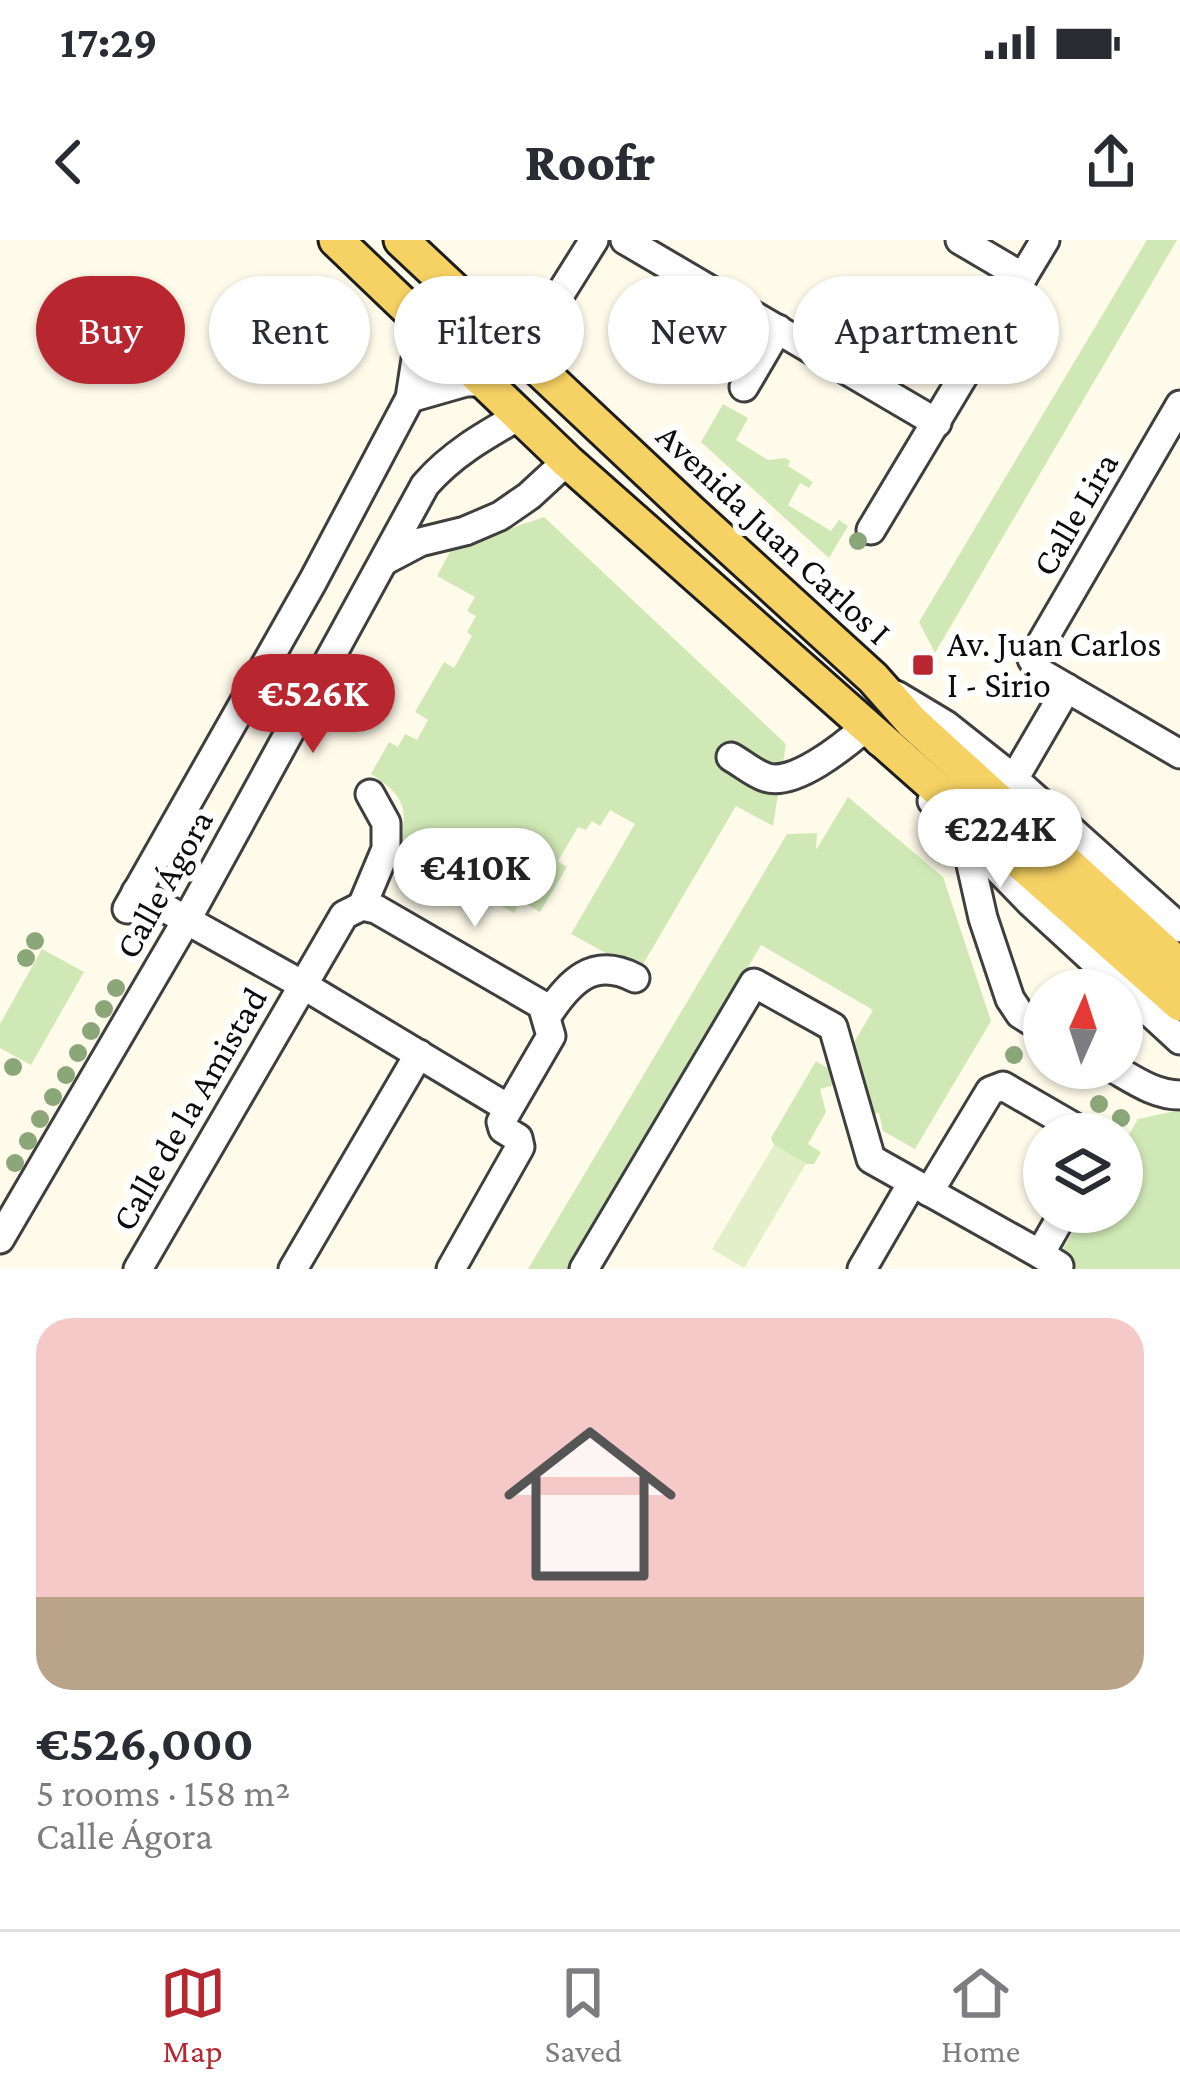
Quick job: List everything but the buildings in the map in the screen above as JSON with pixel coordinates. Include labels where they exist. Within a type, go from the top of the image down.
[{"type":"main road","points":[[336,240],[394,296]]},
{"type":"main road","name":"Avenida Juan Carlos I","points":[[401,240],[440,276]]},
{"type":"main road","points":[[487,384],[1180,1004]]},
{"type":"main road","name":"Avenida Juan Carlos I","points":[[556,384],[884,688],[912,722],[1180,965]]},
{"type":"street","points":[[572,276],[595,240]]},
{"type":"street","points":[[626,240],[937,423]]},
{"type":"street","points":[[960,240],[1021,276]]},
{"type":"street","points":[[1024,276],[1045,240]]},
{"type":"street","points":[[744,387],[778,329]]},
{"type":"street","points":[[412,384],[410,398],[313,581],[131,901],[187,921],[508,1108]]},
{"type":"street","points":[[410,398],[459,384]]},
{"type":"street","points":[[871,530],[960,384]]},
{"type":"street","name":"Calle Lira","points":[[1067,688],[1041,673],[1032,658],[1180,405]]},
{"type":"street","name":"Calle Ágora","points":[[0,1239],[187,921],[425,485],[469,445],[519,416]]},
{"type":"street","points":[[384,561],[420,542],[500,516],[567,460]]},
{"type":"street","points":[[425,485],[423,506],[431,526],[465,531]]},
{"type":"street","name":"Avenida Juan Carlos I","points":[[884,688],[946,725],[1014,778],[1180,928]]},
{"type":"street","points":[[1014,778],[1067,688],[1178,748]]},
{"type":"street","points":[[731,757],[765,777],[782,780],[842,748],[866,727],[965,838],[1180,1040]]},
{"type":"street","name":"Calle de la Amistad","points":[[138,1269],[344,915],[362,906],[386,849],[386,824],[370,794]]},
{"type":"street","points":[[965,838],[983,918],[1010,999],[1023,1016]]},
{"type":"street","points":[[362,906],[376,909],[542,1005],[547,1016],[551,1036],[501,1122],[502,1129],[518,1138],[520,1147],[451,1269]]},
{"type":"street","points":[[547,1016],[566,986],[593,971],[621,970],[635,978]]},
{"type":"street","points":[[584,1269],[754,983],[833,1027],[871,1159],[1052,1263],[1059,1233]]},
{"type":"street","points":[[293,1269],[419,1054]]},
{"type":"street","points":[[1143,1085],[1180,1095]]},
{"type":"street","points":[[862,1269],[990,1091],[1003,1086],[1050,1113]]},
{"type":"green space","points":[[1147,240],[1177,240],[935,653],[919,622]]},
{"type":"green space","points":[[723,404],[748,418],[736,440],[768,460],[785,458],[790,461],[788,466],[813,482],[809,488],[800,483],[788,505],[831,531],[839,520],[848,526],[829,558],[701,442]]},
{"type":"green space","points":[[544,517],[786,744],[773,826],[736,806],[639,971],[571,934],[635,824],[610,810],[600,826],[592,821],[586,830],[578,827],[558,861],[567,867],[540,912],[521,901],[514,913],[479,886],[485,874],[471,865],[466,871],[446,859],[442,865],[433,860],[430,864],[398,844],[404,821],[401,803],[371,774],[389,742],[398,747],[405,734],[417,740],[428,720],[415,712],[444,662],[454,668],[472,636],[467,632],[476,616],[467,611],[475,597],[437,576],[452,548]]},
{"type":"green space","points":[[848,797],[943,877],[991,1021],[915,1149],[883,1131],[879,1113],[868,1115],[852,1046],[873,1010],[761,945],[571,1269],[528,1269],[787,834],[817,833],[816,850]]},
{"type":"green space","points":[[42,949],[84,972],[31,1065],[0,1048],[0,1024]]},
{"type":"green space","points":[[816,1061],[829,1069],[834,1085],[820,1089],[826,1112],[808,1144],[821,1152],[814,1164],[806,1164],[774,1145],[771,1138]]},
{"type":"green space","points":[[1180,1110],[1180,1269],[1068,1269],[1072,1262],[1061,1252],[1072,1233],[1143,1233],[1143,1118]]},
{"type":"green space","points":[[774,1145],[806,1164],[744,1268],[712,1249]]},
{"type":"place","name":"Av. Juan Carlos I - Sirio","points":[[923,665]]}]
